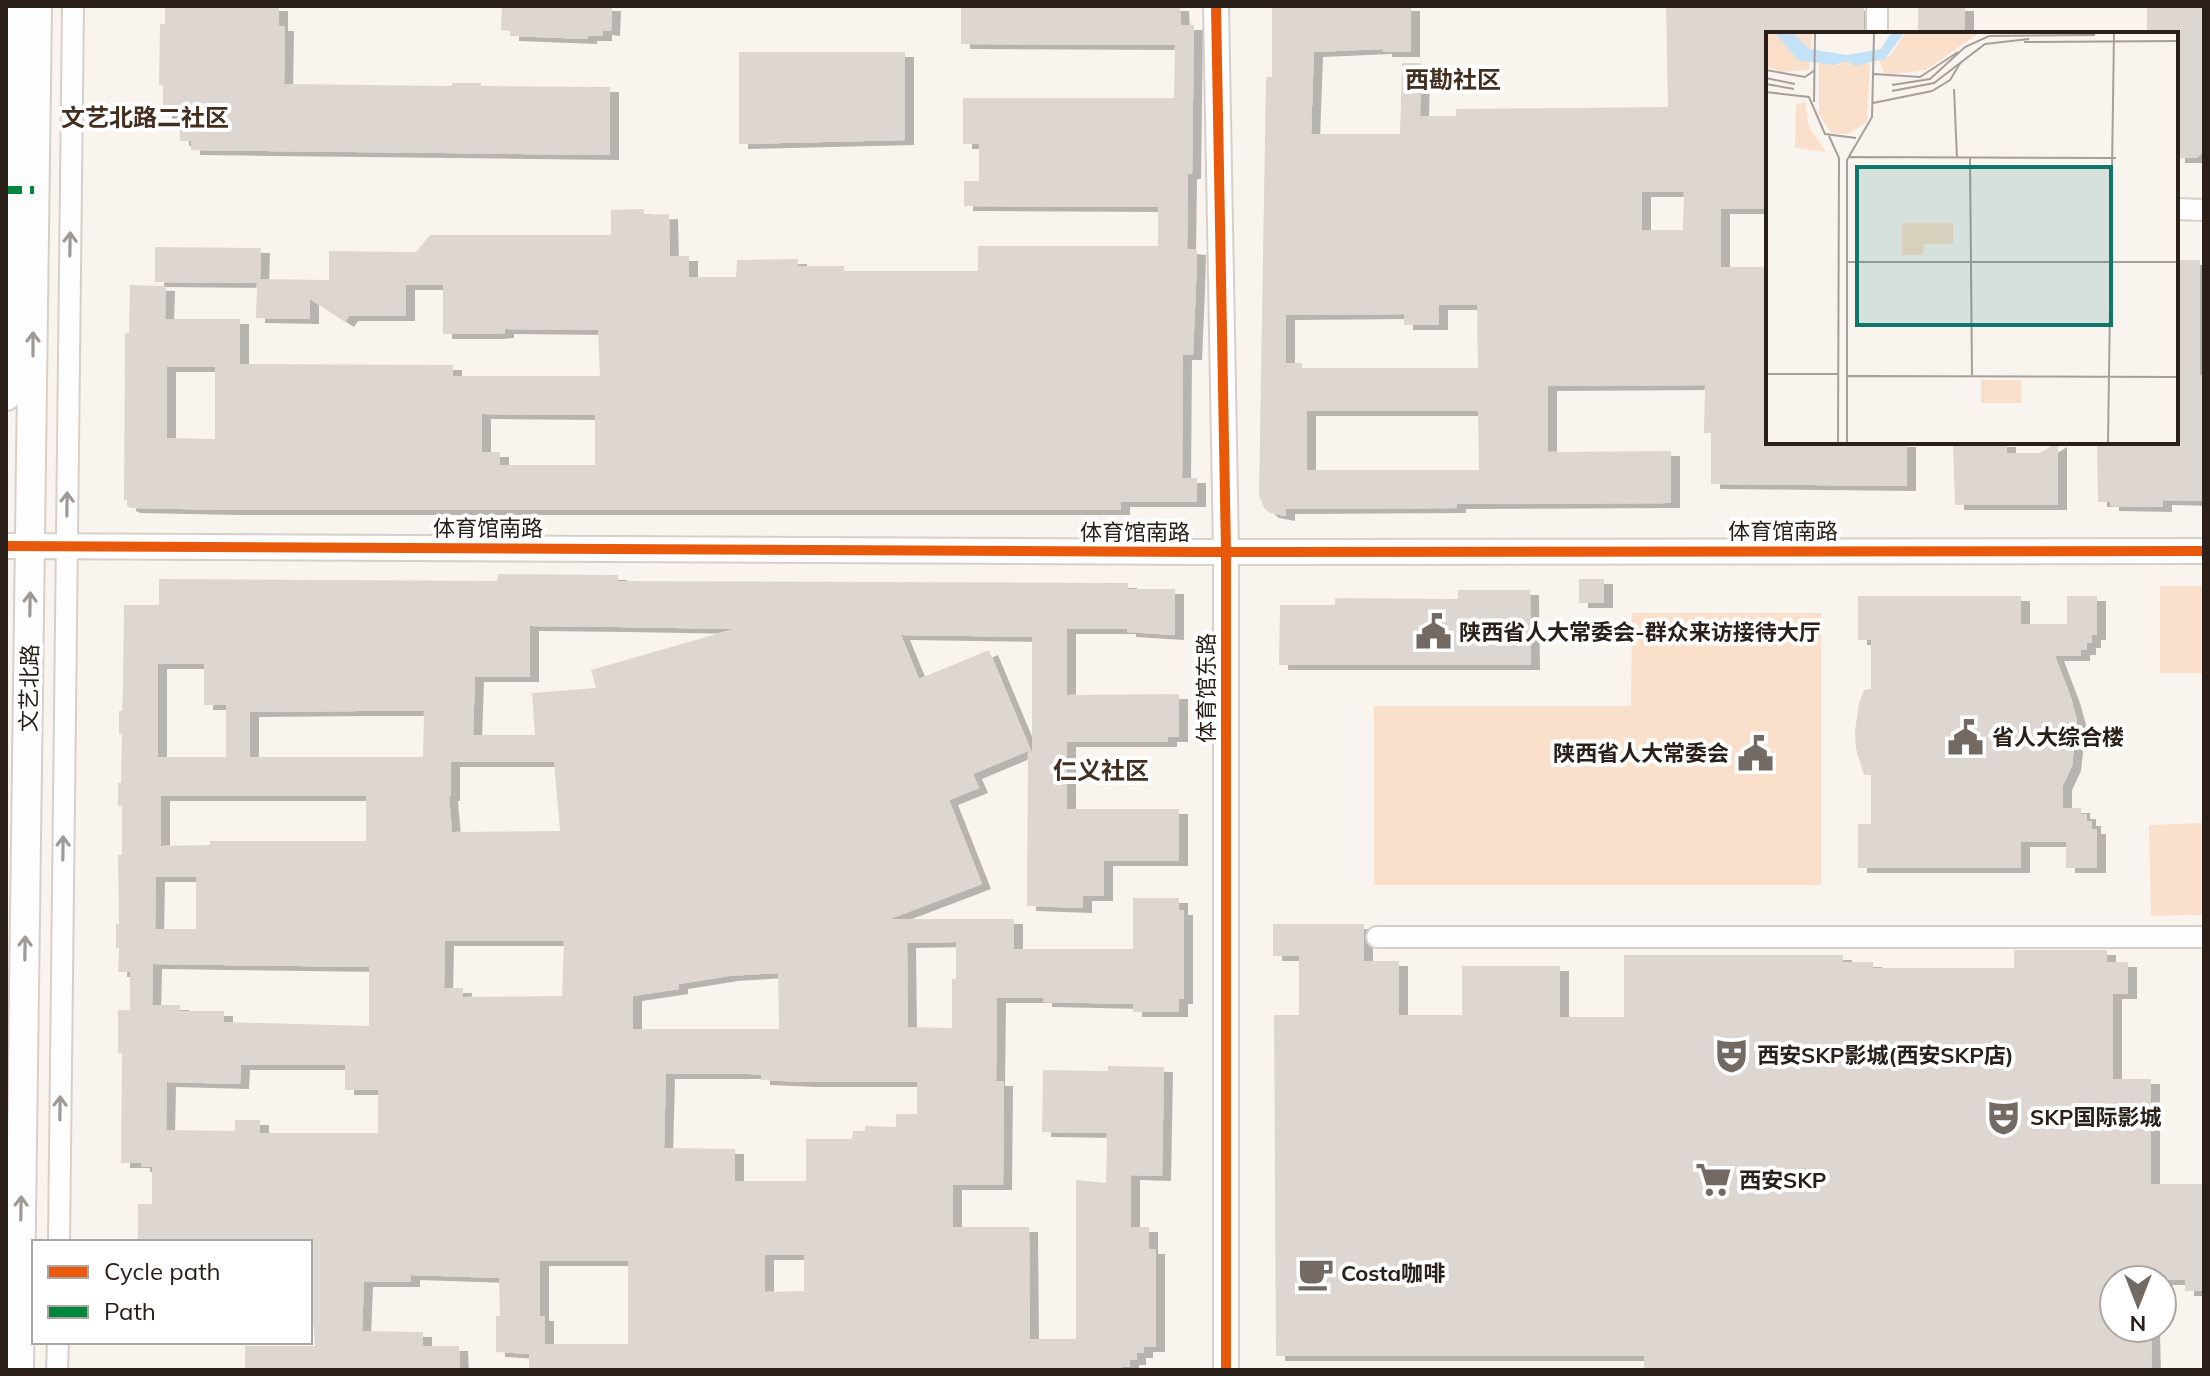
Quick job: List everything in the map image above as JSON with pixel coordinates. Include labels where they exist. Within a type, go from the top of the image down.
[{"type":"main road","name":"文艺北路","points":[[11,6],[16,190],[19,1370]]},
{"type":"main road","name":"文艺北路","points":[[6,396],[16,190],[37,6]]},
{"type":"street","points":[[59,1240],[73,6]]},
{"type":"street","name":"体育馆东路","points":[[1216,6],[1226,551],[1226,1370]]},
{"type":"street","points":[[1877,6],[1877,32]]},
{"type":"street","points":[[2178,209],[2204,210]]},
{"type":"street","name":"体育馆南路","points":[[18,546],[2204,551]]},
{"type":"street","points":[[1377,937],[2204,937]]},
{"type":"street","points":[[57,1370],[58,1344]]},
{"type":"shaded area","points":[[2160,586],[2204,586],[2204,673],[2160,673]]},
{"type":"shaded area","points":[[1632,613],[1821,613],[1821,885],[1374,885],[1374,706],[1631,706]]},
{"type":"shaded area","points":[[2204,823],[2204,915],[2151,916],[2149,825]]},
{"type":"building","points":[[165,6],[279,6],[279,26],[285,26],[284,84],[452,86],[452,83],[481,83],[481,86],[610,87],[610,155],[191,150],[191,141],[180,141],[179,114],[163,114],[163,85],[159,85],[160,24],[165,24]]},
{"type":"building","points":[[502,6],[612,6],[611,31],[603,30],[603,36],[588,36],[588,39],[510,36],[510,31],[501,30]]},
{"type":"building","points":[[961,6],[1180,6],[1181,25],[1194,25],[1192,174],[1188,174],[1187,249],[1197,250],[1193,355],[1183,355],[1182,478],[1197,478],[1197,502],[1121,502],[1121,510],[232,510],[127,506],[127,500],[124,500],[125,333],[129,333],[130,285],[166,286],[165,319],[240,319],[240,364],[453,365],[453,376],[600,376],[598,330],[505,329],[505,333],[443,334],[443,285],[406,285],[406,316],[349,316],[345,322],[310,299],[310,319],[256,318],[257,283],[155,282],[155,247],[261,248],[260,279],[329,280],[329,251],[416,252],[430,235],[611,235],[611,210],[644,209],[644,215],[669,214],[670,256],[689,256],[689,277],[736,277],[737,260],[798,259],[798,266],[844,266],[844,271],[978,271],[978,246],[1158,246],[1158,207],[964,206],[964,181],[979,181],[979,144],[963,144],[963,98],[1174,98],[1175,45],[961,44]],"holes":[[[167,367],[215,367],[215,439],[167,438]],[[482,414],[595,415],[595,465],[500,465],[500,452],[482,452]]]},
{"type":"building","points":[[1272,6],[1411,6],[1411,52],[1383,52],[1383,49],[1314,52],[1311,134],[1400,134],[1402,63],[1421,63],[1420,116],[1456,116],[1456,109],[1668,107],[1666,6],[1864,6],[1864,32],[1766,32],[1766,209],[1721,209],[1721,267],[1766,267],[1766,444],[1907,444],[1907,486],[1711,484],[1711,433],[1704,433],[1705,385],[1548,386],[1548,452],[1671,451],[1671,503],[1457,504],[1457,508],[1286,509],[1286,516],[1270,513],[1259,496],[1266,77],[1272,77]],"holes":[[[1642,192],[1684,192],[1683,230],[1642,230]],[[1439,305],[1477,305],[1478,368],[1302,368],[1302,363],[1286,363],[1286,315],[1404,314],[1404,325],[1439,325]],[[1307,411],[1478,411],[1479,470],[1307,470]]]},
{"type":"building","points":[[1918,6],[1965,6],[1965,32],[1918,32]]},
{"type":"building","points":[[2147,6],[2204,6],[2204,151],[2197,158],[2178,158],[2178,32],[2147,32]]},
{"type":"building","points":[[739,52],[905,52],[905,140],[739,144]]},
{"type":"building","points":[[2178,260],[2200,260],[2204,501],[2163,500],[2163,507],[2110,506],[2110,502],[2098,502],[2097,444],[2178,444]]},
{"type":"building","points":[[1953,444],[2007,444],[2007,453],[2040,453],[2058,444],[2058,505],[1955,505]]},
{"type":"building","points":[[498,574],[618,575],[618,581],[1128,583],[1128,589],[1175,589],[1175,635],[1127,632],[1127,629],[1067,629],[1067,695],[1179,694],[1179,737],[1168,737],[1168,742],[1067,742],[1067,809],[1179,809],[1179,861],[1104,861],[1104,896],[1083,896],[1083,908],[1027,906],[1028,751],[973,774],[979,788],[949,800],[982,884],[890,919],[1014,919],[1014,949],[1133,949],[1133,898],[1179,898],[1179,910],[1184,910],[1184,999],[1179,999],[1179,1012],[1133,1012],[1133,1004],[997,998],[996,1081],[1004,1081],[1003,1185],[953,1185],[953,1227],[1029,1227],[1030,1339],[1076,1339],[1076,1180],[1106,1183],[1107,1133],[1042,1132],[1043,1070],[1108,1071],[1108,1066],[1164,1067],[1162,1176],[1131,1175],[1131,1227],[1149,1227],[1149,1249],[1156,1249],[1156,1347],[1144,1347],[1144,1353],[1137,1353],[1137,1360],[1130,1360],[1130,1367],[1122,1367],[1122,1370],[529,1370],[529,1354],[496,1352],[496,1316],[500,1316],[499,1278],[411,1275],[411,1282],[364,1282],[362,1331],[423,1332],[423,1346],[459,1346],[460,1370],[245,1370],[245,1346],[315,1346],[312,1240],[138,1240],[138,1204],[152,1204],[152,1167],[141,1167],[141,1163],[121,1163],[122,1053],[118,1053],[118,1010],[130,1010],[130,972],[118,972],[119,948],[116,948],[116,924],[119,924],[118,855],[122,855],[122,806],[118,806],[118,783],[121,783],[119,711],[122,711],[124,605],[159,605],[159,579],[497,581]],"holes":[[[530,626],[734,629],[591,670],[596,688],[532,693],[535,735],[473,735],[475,677],[530,677]],[[901,635],[1032,637],[1032,753],[989,650],[919,679]],[[158,664],[204,664],[204,705],[226,705],[226,757],[158,757]],[[424,711],[423,757],[250,757],[250,712]],[[451,762],[554,762],[560,831],[452,832],[449,796]],[[161,796],[366,796],[366,841],[210,841],[210,845],[161,846]],[[156,877],[196,877],[196,929],[155,929]],[[445,941],[564,941],[562,996],[463,997],[463,988],[444,988]],[[956,942],[952,1028],[908,1027],[907,943]],[[153,964],[369,967],[369,1026],[224,1022],[224,1011],[180,1011],[180,1005],[152,1005]],[[778,973],[779,1029],[633,1029],[633,996],[679,989],[679,984],[729,976]],[[241,1065],[345,1065],[345,1090],[378,1090],[378,1133],[260,1133],[260,1120],[235,1120],[235,1131],[166,1130],[167,1082],[240,1084]],[[666,1074],[750,1074],[761,1075],[761,1080],[806,1082],[917,1082],[917,1114],[896,1114],[896,1127],[865,1126],[865,1131],[853,1131],[852,1139],[806,1139],[806,1181],[735,1181],[735,1149],[664,1148]],[[765,1255],[804,1255],[804,1291],[765,1292]],[[540,1261],[628,1261],[628,1344],[545,1344],[545,1316],[540,1316]]]},
{"type":"building","points":[[1579,579],[1604,579],[1604,603],[1579,603]]},
{"type":"building","name":"陕西省人大常委会-群众来访接待大厅","points":[[1458,590],[1530,590],[1531,665],[1279,665],[1280,605],[1335,605],[1335,598],[1458,599]]},
{"type":"building","name":"省人大综合楼","points":[[1858,596],[2021,596],[2021,624],[2067,624],[2067,596],[2097,596],[2097,635],[2092,635],[2092,643],[2087,643],[2087,650],[2081,650],[2081,656],[2055,656],[2077,720],[2072,766],[2063,785],[2063,808],[2081,808],[2081,814],[2087,814],[2087,821],[2092,821],[2092,829],[2097,829],[2097,868],[2066,868],[2066,842],[2021,842],[2021,868],[1858,868],[1858,824],[1871,824],[1871,775],[1864,775],[1856,749],[1855,731],[1859,703],[1864,690],[1871,689],[1871,640],[1858,640]]},
{"type":"building","name":"西安SKP","points":[[1273,924],[1364,924],[1364,961],[1399,961],[1399,1015],[1462,1015],[1462,966],[1560,966],[1560,1017],[1624,1017],[1624,955],[1843,955],[1843,962],[1873,962],[1873,968],[2014,968],[2014,950],[2107,950],[2107,962],[2128,962],[2128,994],[2113,994],[2113,1079],[2151,1079],[2151,1184],[2204,1184],[2204,1291],[2185,1291],[2185,1280],[2178,1280],[2178,1264],[2098,1264],[2098,1344],[2151,1344],[2152,1370],[1644,1370],[1644,1356],[1276,1356],[1274,1015],[1299,1015],[1299,956],[1273,956]]},
{"type":"marked path","points":[[6,190],[34,190]]},
{"type":"cycle path","points":[[1216,6],[1226,551],[1226,1370]]},
{"type":"cycle path","points":[[6,546],[1193,552],[2204,551]]},
{"type":"place","name":"陕西省人大常委会-群众来访接待大厅","points":[[1433,632]]},
{"type":"place","name":"省人大综合楼","points":[[1966,737]]},
{"type":"place","name":"陕西省人大常委会","points":[[1755,753]]},
{"type":"place","name":"西安SKP影城(西安SKP店)","points":[[1731,1055]]},
{"type":"place","name":"SKP国际影城","points":[[2004,1117]]},
{"type":"place","name":"西安SKP","points":[[1713,1180]]},
{"type":"place","name":"Costa咖啡","points":[[1315,1273]]},
{"type":"district","name":"西勘社区","points":[[1453,80]]},
{"type":"district","name":"文艺北路二社区","points":[[145,118]]},
{"type":"district","name":"仁义社区","points":[[1101,771]]}]
